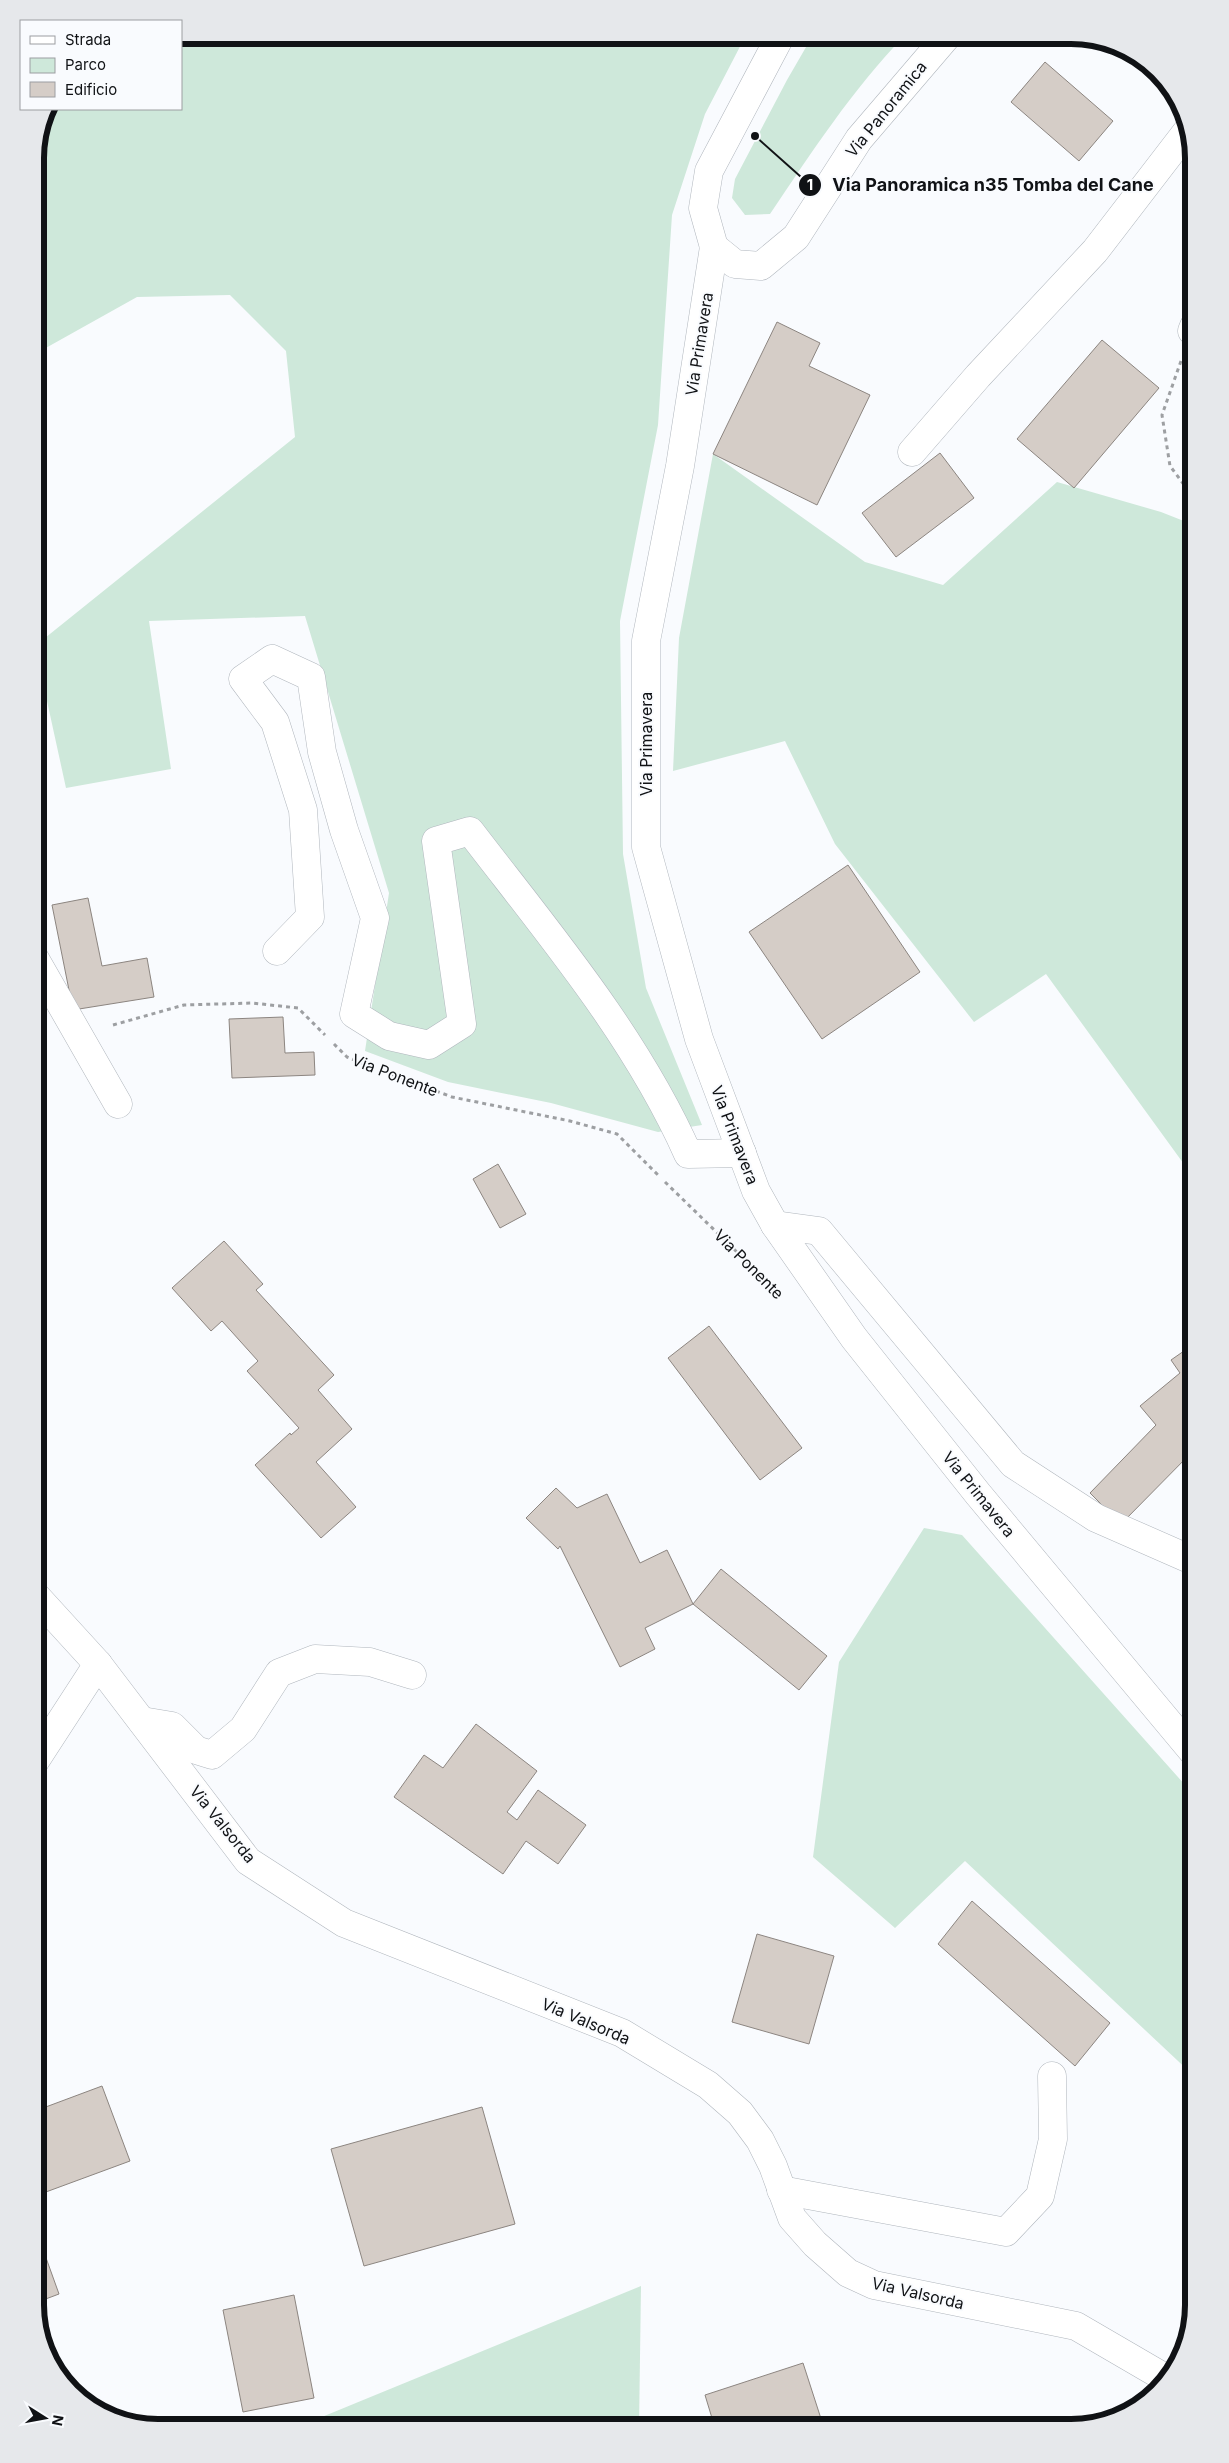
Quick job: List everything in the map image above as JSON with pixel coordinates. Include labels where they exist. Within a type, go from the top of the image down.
[{"type":"street","points":[[714,246],[703,208],[709,171],[776,44]]},
{"type":"street","name":"Via Panoramica","points":[[714,246],[735,264],[761,266],[796,237],[859,139],[940,44]]},
{"type":"street","points":[[912,452],[978,376],[1095,251],[1183,136]]},
{"type":"street","name":"Via Primavera","points":[[714,246],[680,466],[646,641],[646,847],[699,1039],[756,1191],[775,1225],[866,1354],[978,1494],[1185,1742]]},
{"type":"street","points":[[277,951],[310,917],[303,810],[275,722],[243,679],[272,659],[311,677],[322,752],[344,830],[375,918],[354,1014],[389,1036],[429,1045],[462,1024],[436,841],[470,831],[608,1012],[677,1129],[688,1154],[742,1153]]},
{"type":"street","points":[[44,974],[80,1034],[118,1104]]},
{"type":"street","points":[[775,1225],[819,1232],[1013,1464],[1096,1518],[1185,1557]]},
{"type":"street","name":"Via Valsorda","points":[[44,1605],[98,1664],[248,1861],[344,1923],[622,2034],[708,2085],[740,2113],[760,2140],[792,2218],[815,2244],[848,2273],[874,2285],[1076,2326],[1161,2375]]},
{"type":"street","points":[[142,1721],[172,1726],[196,1750],[212,1755],[243,1729],[279,1673],[315,1659],[370,1662],[412,1675]]},
{"type":"street","points":[[44,1747],[98,1664]]},
{"type":"street","points":[[782,2190],[1006,2232],[1040,2196],[1053,2139],[1052,2076]]},
{"type":"path","points":[[1185,350],[1162,415],[1170,466],[1185,486]]},
{"type":"path","points":[[80,1034],[184,1005],[252,1003],[298,1008],[326,1036]]},
{"type":"path","name":"Via Ponente","points":[[333,1043],[347,1057],[373,1067]]},
{"type":"path","name":"Via Ponente","points":[[382,1070],[452,1097],[570,1121],[617,1134],[653,1169]]},
{"type":"path","name":"Via Ponente","points":[[679,1195],[779,1294]]},
{"type":"green space","points":[[182,44],[741,44],[705,114],[672,215],[658,425],[620,621],[623,854],[646,988],[702,1125],[658,1132],[551,1103],[448,1082],[365,1051],[389,893],[305,616],[149,621],[171,769],[66,788],[44,687],[44,639],[295,437],[286,351],[230,295],[137,297],[44,349],[44,150],[46,136],[54,110],[182,110]]},
{"type":"green space","points":[[808,44],[897,44],[850,99],[770,214],[745,215],[732,198],[735,179]]},
{"type":"green space","points":[[713,454],[865,562],[943,585],[1057,482],[1161,512],[1185,521],[1185,1166],[1046,974],[974,1022],[835,844],[785,741],[673,771],[679,638]]},
{"type":"green space","points":[[924,1528],[962,1535],[1185,1785],[1185,2068],[965,1861],[895,1928],[813,1857],[839,1662]]},
{"type":"green space","points":[[641,2286],[639,2419],[317,2419]]},
{"type":"building","points":[[1045,62],[1113,121],[1079,161],[1011,102]]},
{"type":"building","points":[[777,322],[820,343],[809,366],[870,395],[817,505],[713,454]]},
{"type":"building","points":[[1102,340],[1159,388],[1074,488],[1017,439]]},
{"type":"building","points":[[940,453],[974,498],[896,557],[862,513]]},
{"type":"building","points":[[848,865],[920,972],[822,1039],[749,932]]},
{"type":"building","points":[[88,898],[102,966],[147,958],[154,997],[79,1009],[70,995],[52,905]]},
{"type":"building","points":[[283,1017],[285,1053],[314,1052],[315,1075],[232,1078],[229,1019]]},
{"type":"building","points":[[498,1164],[526,1214],[500,1228],[473,1179]]},
{"type":"building","points":[[224,1241],[263,1284],[256,1290],[334,1375],[318,1390],[352,1429],[316,1462],[356,1507],[321,1538],[255,1465],[290,1433],[291,1435],[299,1428],[247,1371],[258,1361],[222,1321],[211,1331],[172,1288]]},
{"type":"building","points":[[709,1326],[802,1448],[760,1480],[668,1358]]},
{"type":"building","points":[[1185,1350],[1185,1459],[1121,1524],[1090,1493],[1156,1425],[1140,1406],[1180,1373],[1171,1360]]},
{"type":"building","points":[[556,1488],[577,1508],[607,1494],[640,1563],[667,1550],[693,1604],[645,1628],[655,1649],[620,1667],[560,1546],[558,1549],[526,1518]]},
{"type":"building","points":[[721,1569],[827,1656],[799,1690],[693,1604]]},
{"type":"building","points":[[476,1724],[537,1771],[507,1812],[517,1820],[538,1790],[586,1825],[558,1864],[526,1841],[503,1874],[394,1797],[424,1755],[443,1768]]},
{"type":"building","points":[[972,1901],[1110,2023],[1075,2066],[938,1944]]},
{"type":"building","points":[[757,1934],[834,1956],[809,2044],[732,2022]]},
{"type":"building","points":[[102,2086],[130,2161],[44,2193],[44,2108]]},
{"type":"building","points":[[482,2107],[515,2224],[364,2266],[331,2149]]},
{"type":"building","points":[[44,2252],[59,2294],[44,2300]]},
{"type":"building","points":[[294,2295],[314,2398],[243,2412],[223,2310]]},
{"type":"building","points":[[803,2363],[821,2419],[712,2419],[705,2395]]},
{"type":"building","points":[[998,2418],[1086,2418],[1079,2419]]},
{"type":"place","name":"Via Panoramica n35 Tomba del Cane","points":[[755,136]]}]
